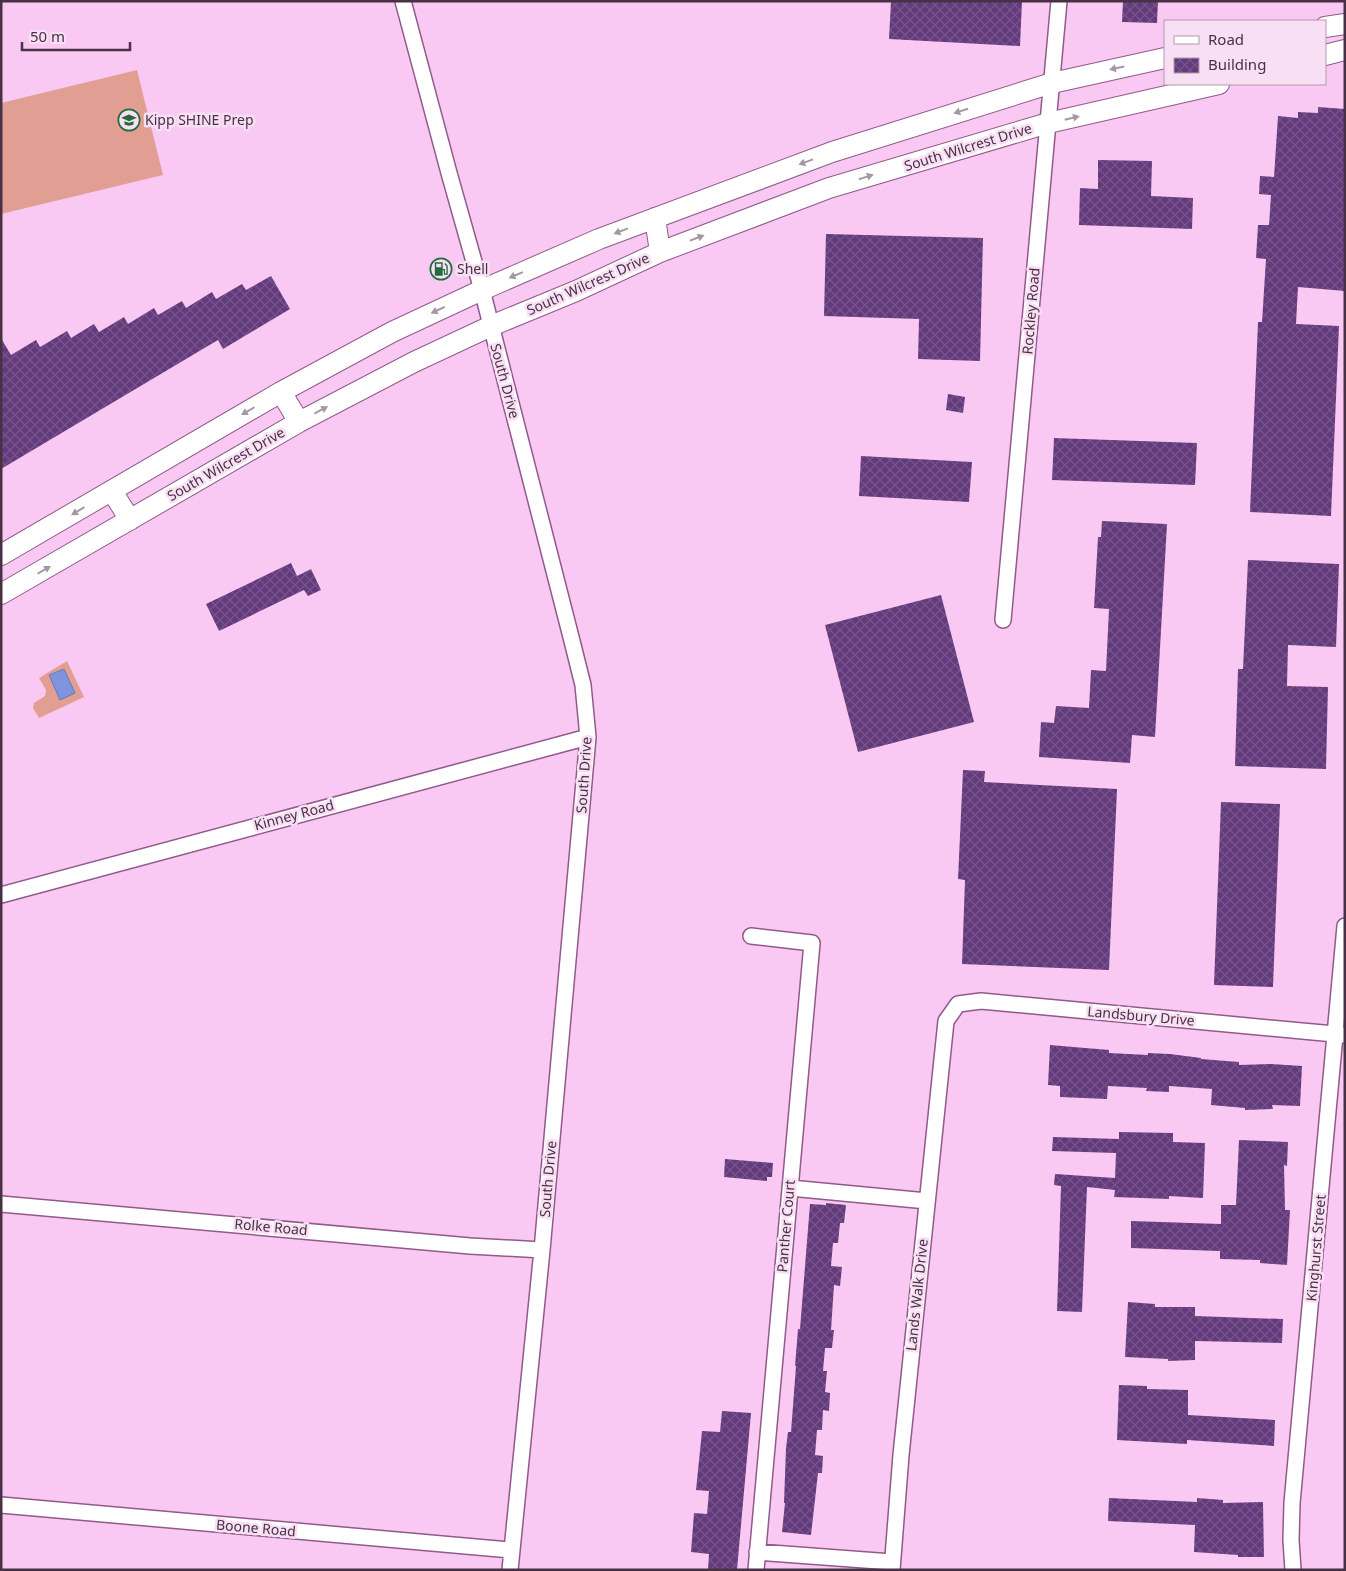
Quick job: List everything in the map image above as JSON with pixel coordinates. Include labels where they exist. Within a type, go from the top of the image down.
[{"type":"main road","points":[[1326,28],[1345,24]]},
{"type":"main road","points":[[1326,55],[1345,50]]},
{"type":"main road","points":[[1,555],[281,392],[392,332],[482,290],[600,239],[832,152],[1052,83],[1164,58]]},
{"type":"main road","points":[[1326,62],[1345,59]]},
{"type":"main road","name":"South Wilcrest Drive","points":[[1,594],[299,422],[414,362],[660,252],[829,188],[1048,123],[1216,85]]},
{"type":"main road","points":[[829,188],[832,152]]},
{"type":"main road","points":[[655,218],[660,252]]},
{"type":"main road","points":[[281,392],[299,422]]},
{"type":"main road","points":[[112,491],[130,520]]},
{"type":"street","name":"South Drive","points":[[403,1],[482,290],[583,684],[588,737],[542,1250],[510,1570]]},
{"type":"street","name":"Rockley Road","points":[[1003,620],[1059,1]]},
{"type":"street","name":"Kinney Road","points":[[1,895],[588,737]]},
{"type":"street","name":"Kinghurst Street","points":[[1294,1570],[1291,1540],[1292,1503],[1340,1034],[1345,926]]},
{"type":"street","name":"Panther Court","points":[[751,936],[812,943],[756,1570]]},
{"type":"street","name":"Landsbury Drive","points":[[946,1021],[958,1004],[982,1001],[1340,1034]]},
{"type":"street","name":"Lands Walk Drive","points":[[892,1566],[901,1455],[946,1021]]},
{"type":"street","points":[[790,1188],[927,1201]]},
{"type":"street","name":"Rolke Road","points":[[1,1204],[470,1246],[542,1250]]},
{"type":"street","name":"Boone Road","points":[[1,1505],[511,1550]]},
{"type":"street","points":[[757,1552],[892,1566]]},
{"type":"shaded area","points":[[137,70],[163,175],[1,214],[1,103]]},
{"type":"shaded area","points":[[67,661],[84,697],[39,718],[33,708],[34,703],[45,696],[46,690],[39,678]]},
{"type":"water","points":[[64,669],[75,693],[60,700],[49,675]]},
{"type":"building","points":[[891,1],[1022,1],[1020,46],[889,39]]},
{"type":"building","points":[[1123,1],[1158,1],[1157,23],[1122,22]]},
{"type":"building","points":[[1318,107],[1345,109],[1345,291],[1298,287],[1296,324],[1339,326],[1331,516],[1250,512],[1258,322],[1262,322],[1266,259],[1256,258],[1258,225],[1269,225],[1271,195],[1259,194],[1260,176],[1274,177],[1278,116],[1298,118],[1298,112],[1318,113]]},
{"type":"building","points":[[1098,160],[1152,161],[1151,196],[1193,198],[1192,229],[1079,225],[1080,188],[1098,189]]},
{"type":"building","points":[[826,234],[983,238],[980,361],[918,359],[919,319],[824,316]]},
{"type":"building","points":[[271,276],[290,309],[223,349],[218,340],[1,469],[1,338],[11,355],[36,340],[40,347],[67,331],[71,338],[94,324],[99,332],[124,317],[128,324],[154,308],[158,315],[182,301],[186,308],[212,292],[216,299],[242,284],[246,290]]},
{"type":"building","points":[[948,394],[965,397],[963,413],[946,410]]},
{"type":"building","points":[[1054,438],[1197,443],[1195,485],[1052,480]]},
{"type":"building","points":[[861,456],[972,462],[969,502],[859,496]]},
{"type":"building","points":[[1102,521],[1167,524],[1155,737],[1132,735],[1130,763],[1039,757],[1041,722],[1054,723],[1056,706],[1089,708],[1091,670],[1106,671],[1109,609],[1094,608],[1098,537],[1101,537]]},
{"type":"building","points":[[1248,560],[1339,564],[1336,647],[1288,645],[1287,686],[1328,687],[1326,769],[1235,766],[1238,669],[1243,669]]},
{"type":"building","points":[[291,563],[297,576],[311,569],[321,590],[308,596],[304,590],[219,631],[206,604]]},
{"type":"building","points":[[941,595],[974,722],[858,752],[825,625]]},
{"type":"building","points":[[963,770],[985,771],[984,782],[1117,789],[1109,970],[962,964],[965,880],[958,879]]},
{"type":"building","points":[[1221,802],[1280,804],[1273,987],[1214,985]]},
{"type":"building","points":[[1050,1045],[1109,1050],[1109,1053],[1170,1054],[1239,1062],[1239,1065],[1271,1064],[1302,1066],[1300,1106],[1272,1105],[1273,1109],[1245,1110],[1245,1108],[1211,1105],[1212,1089],[1169,1086],[1169,1092],[1146,1091],[1147,1088],[1108,1086],[1107,1099],[1060,1097],[1060,1086],[1048,1085]]},
{"type":"building","points":[[1119,1132],[1173,1133],[1173,1142],[1205,1143],[1203,1198],[1169,1196],[1169,1199],[1114,1197],[1115,1190],[1087,1187],[1082,1312],[1057,1311],[1061,1186],[1054,1185],[1055,1174],[1115,1178],[1116,1153],[1052,1151],[1053,1137],[1119,1139]]},
{"type":"building","points":[[1239,1140],[1288,1142],[1287,1166],[1284,1165],[1285,1210],[1290,1210],[1287,1265],[1260,1263],[1260,1260],[1220,1259],[1220,1251],[1131,1248],[1131,1221],[1221,1224],[1221,1205],[1236,1205]]},
{"type":"building","points":[[725,1159],[773,1163],[772,1177],[767,1177],[767,1181],[724,1177]]},
{"type":"building","points":[[826,1203],[846,1205],[844,1223],[840,1223],[838,1243],[833,1243],[831,1266],[842,1267],[840,1286],[834,1285],[831,1330],[834,1330],[832,1348],[825,1348],[823,1371],[827,1371],[825,1392],[830,1393],[829,1411],[823,1410],[822,1430],[817,1430],[815,1455],[823,1456],[822,1473],[818,1473],[811,1535],[782,1532],[785,1503],[786,1448],[788,1432],[791,1432],[798,1329],[800,1329],[810,1204],[826,1205]]},
{"type":"building","points":[[1128,1302],[1155,1304],[1155,1307],[1195,1307],[1195,1316],[1283,1319],[1282,1343],[1195,1341],[1195,1360],[1168,1361],[1168,1359],[1125,1357]]},
{"type":"building","points":[[1119,1385],[1147,1386],[1147,1389],[1188,1390],[1188,1415],[1275,1420],[1274,1446],[1187,1440],[1187,1444],[1117,1440]]},
{"type":"building","points":[[722,1411],[751,1413],[737,1570],[708,1570],[709,1554],[691,1552],[694,1513],[707,1514],[709,1491],[696,1490],[702,1431],[720,1432]]},
{"type":"building","points":[[1109,1498],[1197,1502],[1197,1498],[1223,1500],[1223,1503],[1263,1502],[1264,1557],[1238,1557],[1238,1555],[1194,1552],[1195,1525],[1108,1521]]},
{"type":"place","name":"Kipp SHINE Prep","points":[[129,120]]},
{"type":"place","name":"Shell","points":[[441,269]]}]
